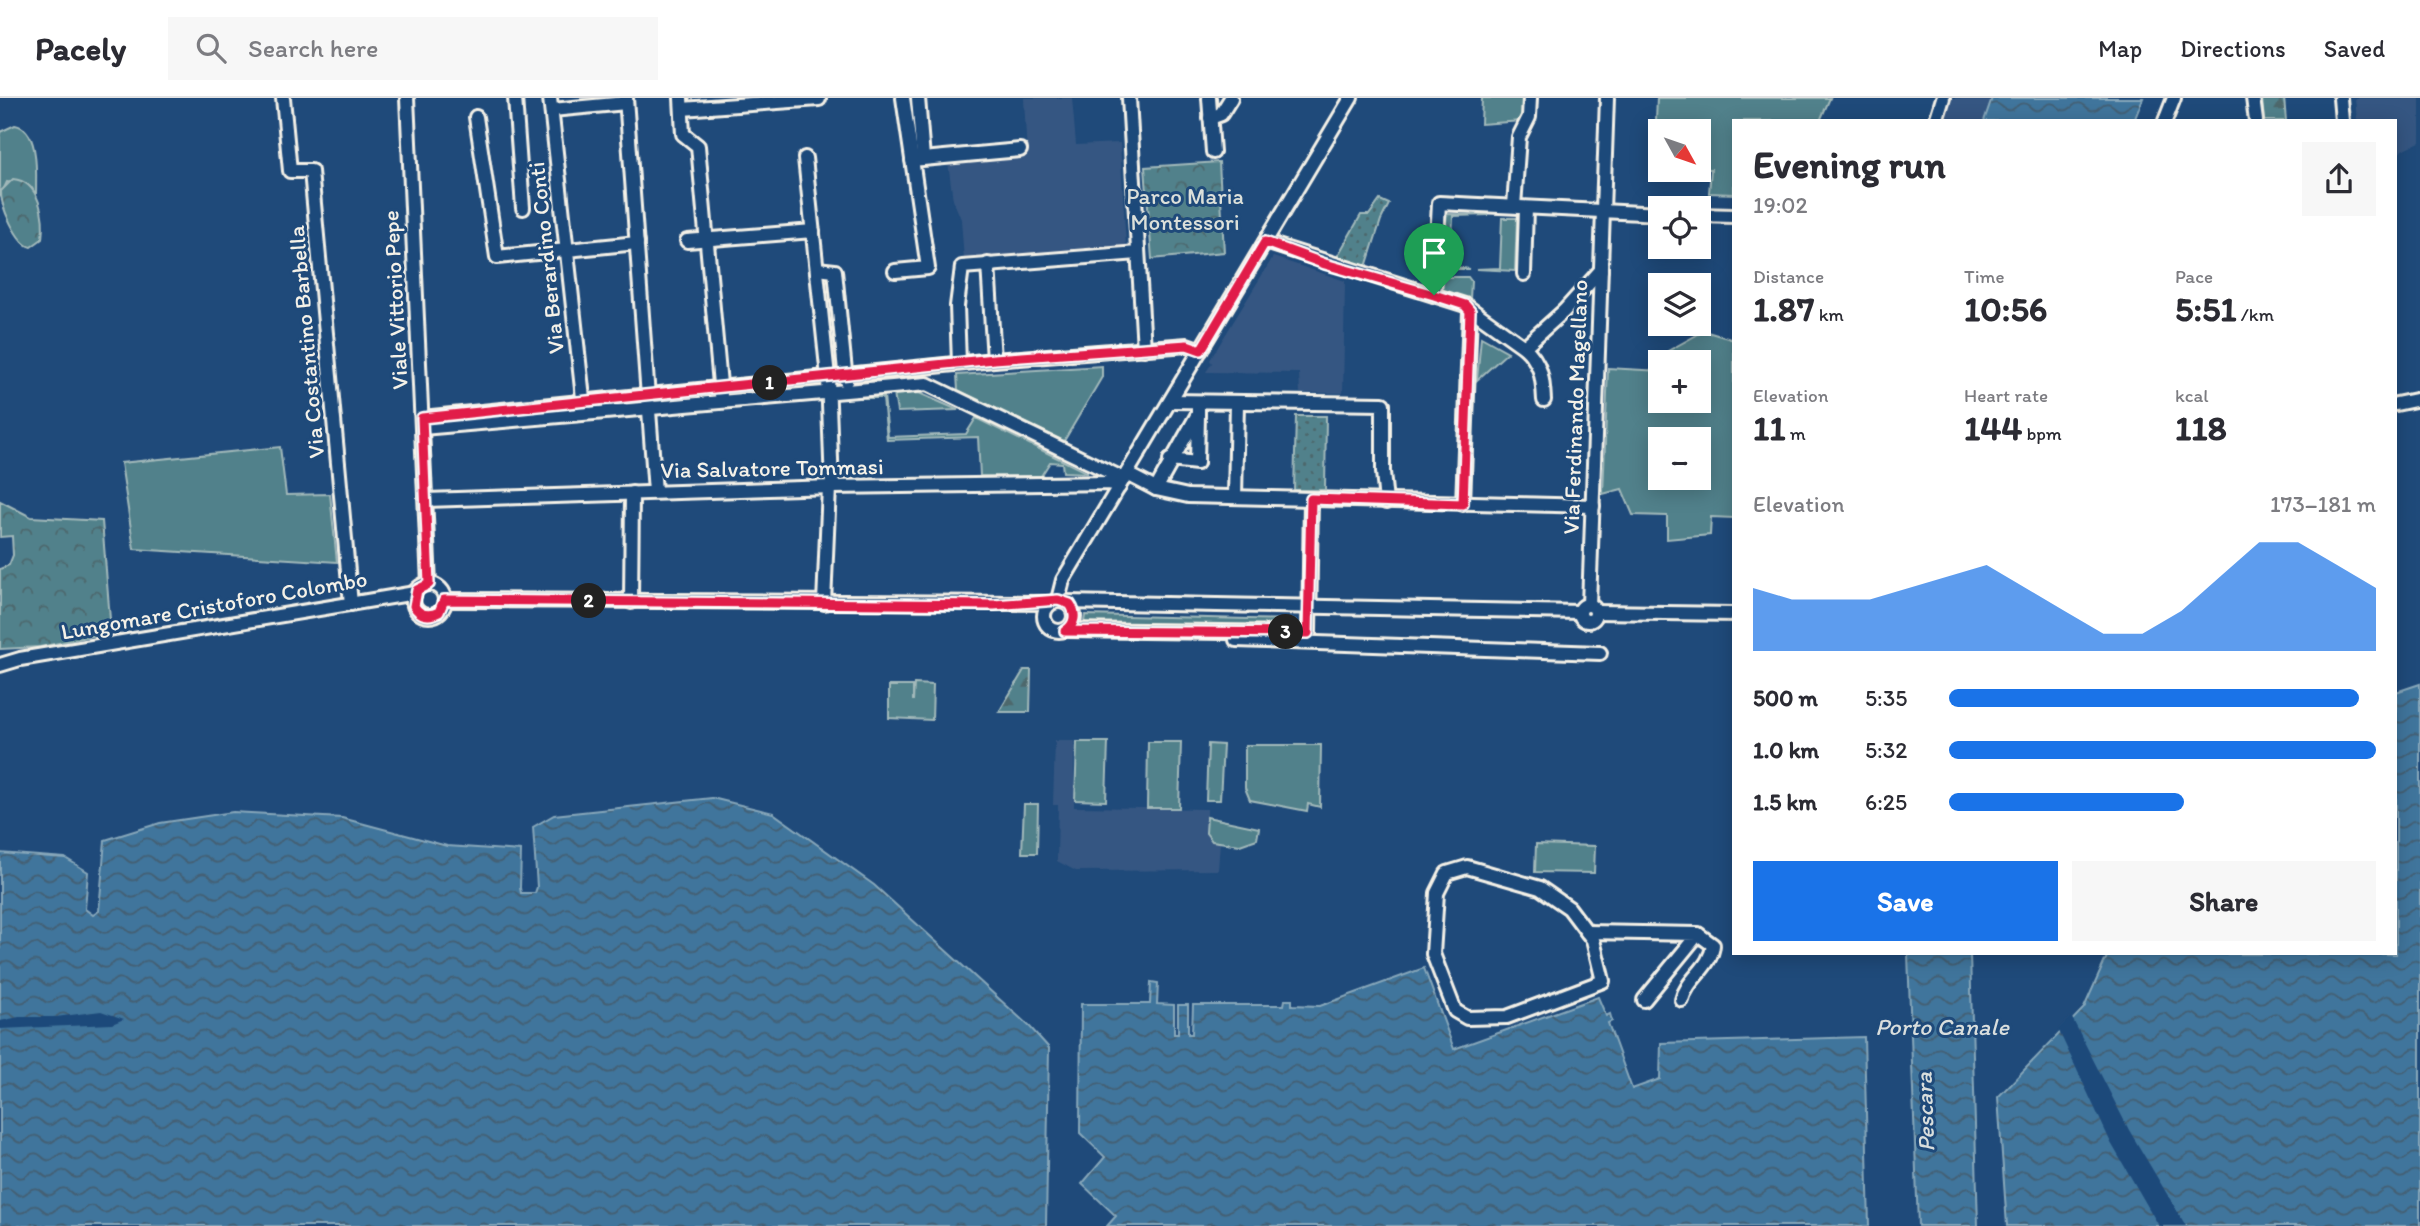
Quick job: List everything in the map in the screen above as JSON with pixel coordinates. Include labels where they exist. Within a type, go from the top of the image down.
[{"type":"street","name":"Via Costantino Barbella","points":[[283,98],[289,167],[293,173],[311,171],[351,604]]},
{"type":"street","name":"Viale Vittorio Pepe","points":[[407,98],[429,584]]},
{"type":"street","points":[[515,98],[523,208]]},
{"type":"street","points":[[903,98],[918,159]]},
{"type":"street","points":[[895,271],[928,268],[918,159],[918,98]]},
{"type":"street","points":[[1129,98],[1144,349]]},
{"type":"street","points":[[1209,98],[1213,152]]},
{"type":"street","points":[[1210,118],[1221,114],[1231,98]]},
{"type":"street","points":[[1045,621],[1045,611],[1058,602],[1063,580],[1351,98]]},
{"type":"street","points":[[1524,274],[1519,137],[1529,117],[1530,98]]},
{"type":"street","name":"Via Ferdinando Magellano","points":[[1588,610],[1607,98]]},
{"type":"street","points":[[1937,119],[1943,98]]},
{"type":"street","points":[[2253,98],[2256,119]]},
{"type":"street","points":[[2340,98],[2342,119]]},
{"type":"street","points":[[721,395],[698,146],[684,134],[682,103],[820,99]]},
{"type":"street","points":[[2166,119],[2174,100]]},
{"type":"street","points":[[551,104],[626,101],[655,492]]},
{"type":"street","name":"Via Berardino Conti","points":[[551,104],[584,407]]},
{"type":"street","points":[[476,117],[497,257],[638,243]]},
{"type":"street","points":[[918,159],[1020,150]]},
{"type":"street","points":[[805,158],[829,391],[830,487],[824,603]]},
{"type":"street","points":[[1434,295],[1439,202],[1648,213]]},
{"type":"street","points":[[1711,216],[1732,216]]},
{"type":"street","points":[[687,241],[813,231]]},
{"type":"street","points":[[1265,242],[1325,264],[1465,305],[1535,357],[1541,372],[1544,400]]},
{"type":"street","points":[[958,363],[958,277],[962,267],[1138,253]]},
{"type":"street","points":[[988,264],[994,359]]},
{"type":"street","points":[[817,270],[835,271],[846,390]]},
{"type":"street","points":[[1521,345],[1564,311],[1601,270]]},
{"type":"street","points":[[1463,504],[1470,311]]},
{"type":"street","points":[[721,395],[828,377],[994,359],[1187,345],[1201,350]]},
{"type":"street","points":[[939,388],[945,375],[944,365]]},
{"type":"street","points":[[422,423],[721,395],[846,390],[918,383],[939,388],[1124,480],[1188,496],[1593,506]]},
{"type":"street","points":[[2397,404],[2420,398]]},
{"type":"street","points":[[1171,401],[1198,409],[1237,403],[1384,404],[1382,472],[1386,502]]},
{"type":"street","points":[[1235,498],[1237,403]]},
{"type":"street","points":[[1156,489],[1198,409]]},
{"type":"street","points":[[1170,460],[1197,463],[1198,409]]},
{"type":"street","name":"Via Salvatore Tommasi","points":[[426,499],[830,487],[1110,483],[1124,480]]},
{"type":"street","points":[[631,602],[632,493]]},
{"type":"street","points":[[1012,605],[1045,621],[1051,629],[1065,631],[1308,633],[1311,499]]},
{"type":"street","points":[[429,584],[440,589],[444,600],[439,612],[424,615],[414,606],[415,593],[419,587],[429,584]]},
{"type":"street","name":"Lungomare Cristoforo Colombo","points":[[0,665],[20,659],[415,593]]},
{"type":"street","points":[[444,600],[1012,605],[1058,602],[1732,614]]},
{"type":"street","points":[[1058,602],[1073,609],[1074,619],[1065,631]]},
{"type":"street","points":[[1236,640],[1600,653]]},
{"type":"street","points":[[1467,867],[1540,888],[1569,908],[1587,932],[1598,952],[1603,981],[1507,1017],[1467,1018],[1455,1011],[1433,954],[1437,893],[1447,873],[1467,867]]},
{"type":"street","points":[[1587,932],[1698,934],[1713,945],[1712,959],[1684,992],[1682,1000]]},
{"type":"street","points":[[1644,1000],[1698,934]]},
{"type":"shaded area","points":[[1024,98],[1072,98],[1076,145],[1120,143],[1126,248],[964,260],[961,219],[953,200],[948,162],[1027,157]]},
{"type":"shaded area","points":[[1951,98],[1992,98],[1985,119],[1945,119]]},
{"type":"shaded area","points":[[2355,98],[2420,98],[2420,142],[2402,150],[2397,157],[2397,119],[2357,119]]},
{"type":"shaded area","points":[[1273,257],[1345,281],[1343,393],[1300,393],[1299,373],[1206,372],[1212,363],[1210,360]]},
{"type":"shaded area","points":[[1055,741],[1074,741],[1074,807],[1207,809],[1207,833],[1212,841],[1220,842],[1218,870],[1076,871],[1057,861],[1058,805],[1053,805]]},
{"type":"green space","points":[[1482,98],[1527,98],[1522,121],[1481,124]]},
{"type":"green space","points":[[1657,98],[1830,98],[1821,119],[1732,119],[1732,194],[1709,193],[1712,182],[1712,119],[1656,119]]},
{"type":"green space","points":[[2262,98],[2284,98],[2286,119],[2264,119]]},
{"type":"green space","points":[[15,125],[23,128],[33,143],[36,195],[32,188],[7,182],[0,197],[0,132]]},
{"type":"green space","name":"Parco Maria Montessori","points":[[1219,162],[1224,252],[1152,259],[1145,167]]},
{"type":"green space","points":[[13,179],[29,186],[39,202],[43,221],[42,239],[31,247],[15,232],[3,205],[1,191]]},
{"type":"green space","points":[[1380,200],[1389,204],[1366,267],[1337,257],[1361,215],[1369,215]]},
{"type":"green space","points":[[1446,214],[1489,215],[1453,216],[1451,266],[1469,269],[1443,269]]},
{"type":"green space","points":[[1502,218],[1517,218],[1515,271],[1476,269],[1500,268]]},
{"type":"green space","points":[[1442,277],[1468,277],[1471,281],[1470,299],[1441,291]]},
{"type":"green space","points":[[1711,333],[1732,339],[1732,518],[1711,517],[1710,535],[1667,539],[1667,516],[1633,515],[1622,489],[1603,494],[1608,368],[1648,370],[1648,413],[1711,413],[1711,350],[1670,350],[1695,336],[1711,336]]},
{"type":"green space","points":[[1481,337],[1508,352],[1477,380]]},
{"type":"green space","points":[[1102,366],[1102,377],[1064,441],[958,390],[957,375]]},
{"type":"green space","points":[[919,393],[958,410],[897,412],[894,394]]},
{"type":"green space","points":[[884,395],[888,437],[966,434],[976,418],[1088,473],[1063,472],[1062,463],[1050,462],[1041,476],[980,476],[978,437],[887,440],[883,398],[855,398]]},
{"type":"green space","points":[[1296,416],[1326,416],[1325,490],[1294,490]]},
{"type":"green space","points":[[280,447],[286,495],[330,494],[337,562],[134,549],[121,463]]},
{"type":"green space","points":[[0,501],[31,517],[102,521],[111,632],[40,647],[0,649],[0,569],[9,565],[13,555],[12,536],[0,537]]},
{"type":"green space","points":[[1085,615],[1295,620],[1296,623],[1294,627],[1088,624],[1084,622]]},
{"type":"green space","points":[[1024,670],[1031,670],[1030,712],[999,712]]},
{"type":"green space","points":[[914,684],[933,685],[932,720],[889,718],[889,686],[913,686],[913,701]]},
{"type":"green space","points":[[1077,742],[1108,742],[1106,801],[1075,800]]},
{"type":"green space","points":[[1148,742],[1181,742],[1179,808],[1147,808]]},
{"type":"green space","points":[[1208,744],[1223,745],[1220,800],[1206,800]]},
{"type":"green space","points":[[1245,745],[1321,745],[1320,807],[1308,804],[1307,811],[1250,800],[1245,788]]},
{"type":"green space","points":[[1024,804],[1038,804],[1037,853],[1022,853]]},
{"type":"green space","points":[[1207,817],[1259,828],[1257,839],[1240,845],[1212,841],[1206,833]]},
{"type":"green space","points":[[1536,844],[1595,846],[1594,873],[1535,872]]},
{"type":"water","points":[[1992,98],[2143,98],[2135,119],[1985,119]]},
{"type":"water","points":[[2420,684],[2420,1226],[2007,1226],[1998,1097],[2084,1008],[2108,955],[2397,955],[2397,692]]},
{"type":"water","points":[[712,798],[773,813],[874,885],[1030,1027],[1049,1048],[1046,1226],[0,1226],[0,853],[65,858],[88,872],[85,909],[93,915],[99,911],[105,840],[160,823],[233,812],[342,818],[447,846],[521,851],[521,893],[535,893],[537,887],[533,827],[554,815]]},
{"type":"water","name":"Porto Canale","points":[[1908,955],[1970,955],[1978,1226],[1918,1226]]},
{"type":"water","points":[[1424,968],[1454,1049],[1598,997],[1606,1016],[1610,1014],[1612,1021],[1608,1023],[1632,1089],[1660,1079],[1661,1043],[1864,1037],[1869,1226],[1107,1226],[1116,1216],[1082,1184],[1105,1157],[1080,1133],[1081,1004],[1150,1004],[1151,982],[1158,983],[1157,1004],[1174,1005],[1174,1034],[1178,1034],[1178,1005],[1188,1005],[1188,1034],[1192,1034],[1193,1005],[1284,1005],[1285,1000],[1292,1000],[1292,1005],[1320,1006]]},
{"type":"pier","points":[[101,1011],[124,1019],[112,1024],[0,1029],[0,1021],[19,1017],[56,1017]]},
{"type":"pier","points":[[2071,1016],[2129,1130],[2186,1226],[2159,1226],[2111,1143],[2058,1029]]},
{"type":"route","points":[[1265,242],[1325,264],[1434,295],[1465,305],[1470,311],[1463,504],[1311,499],[1308,633],[1065,631],[1073,624],[1075,614],[1070,604],[1058,600],[1051,603],[994,605],[444,600],[439,612],[429,615],[419,612],[414,606],[413,598],[417,590],[422,585],[429,584],[422,418],[994,359],[1187,345],[1201,350],[1265,242]]},
{"type":"water label","name":"Pescara","points":[[1925,1112]]}]
